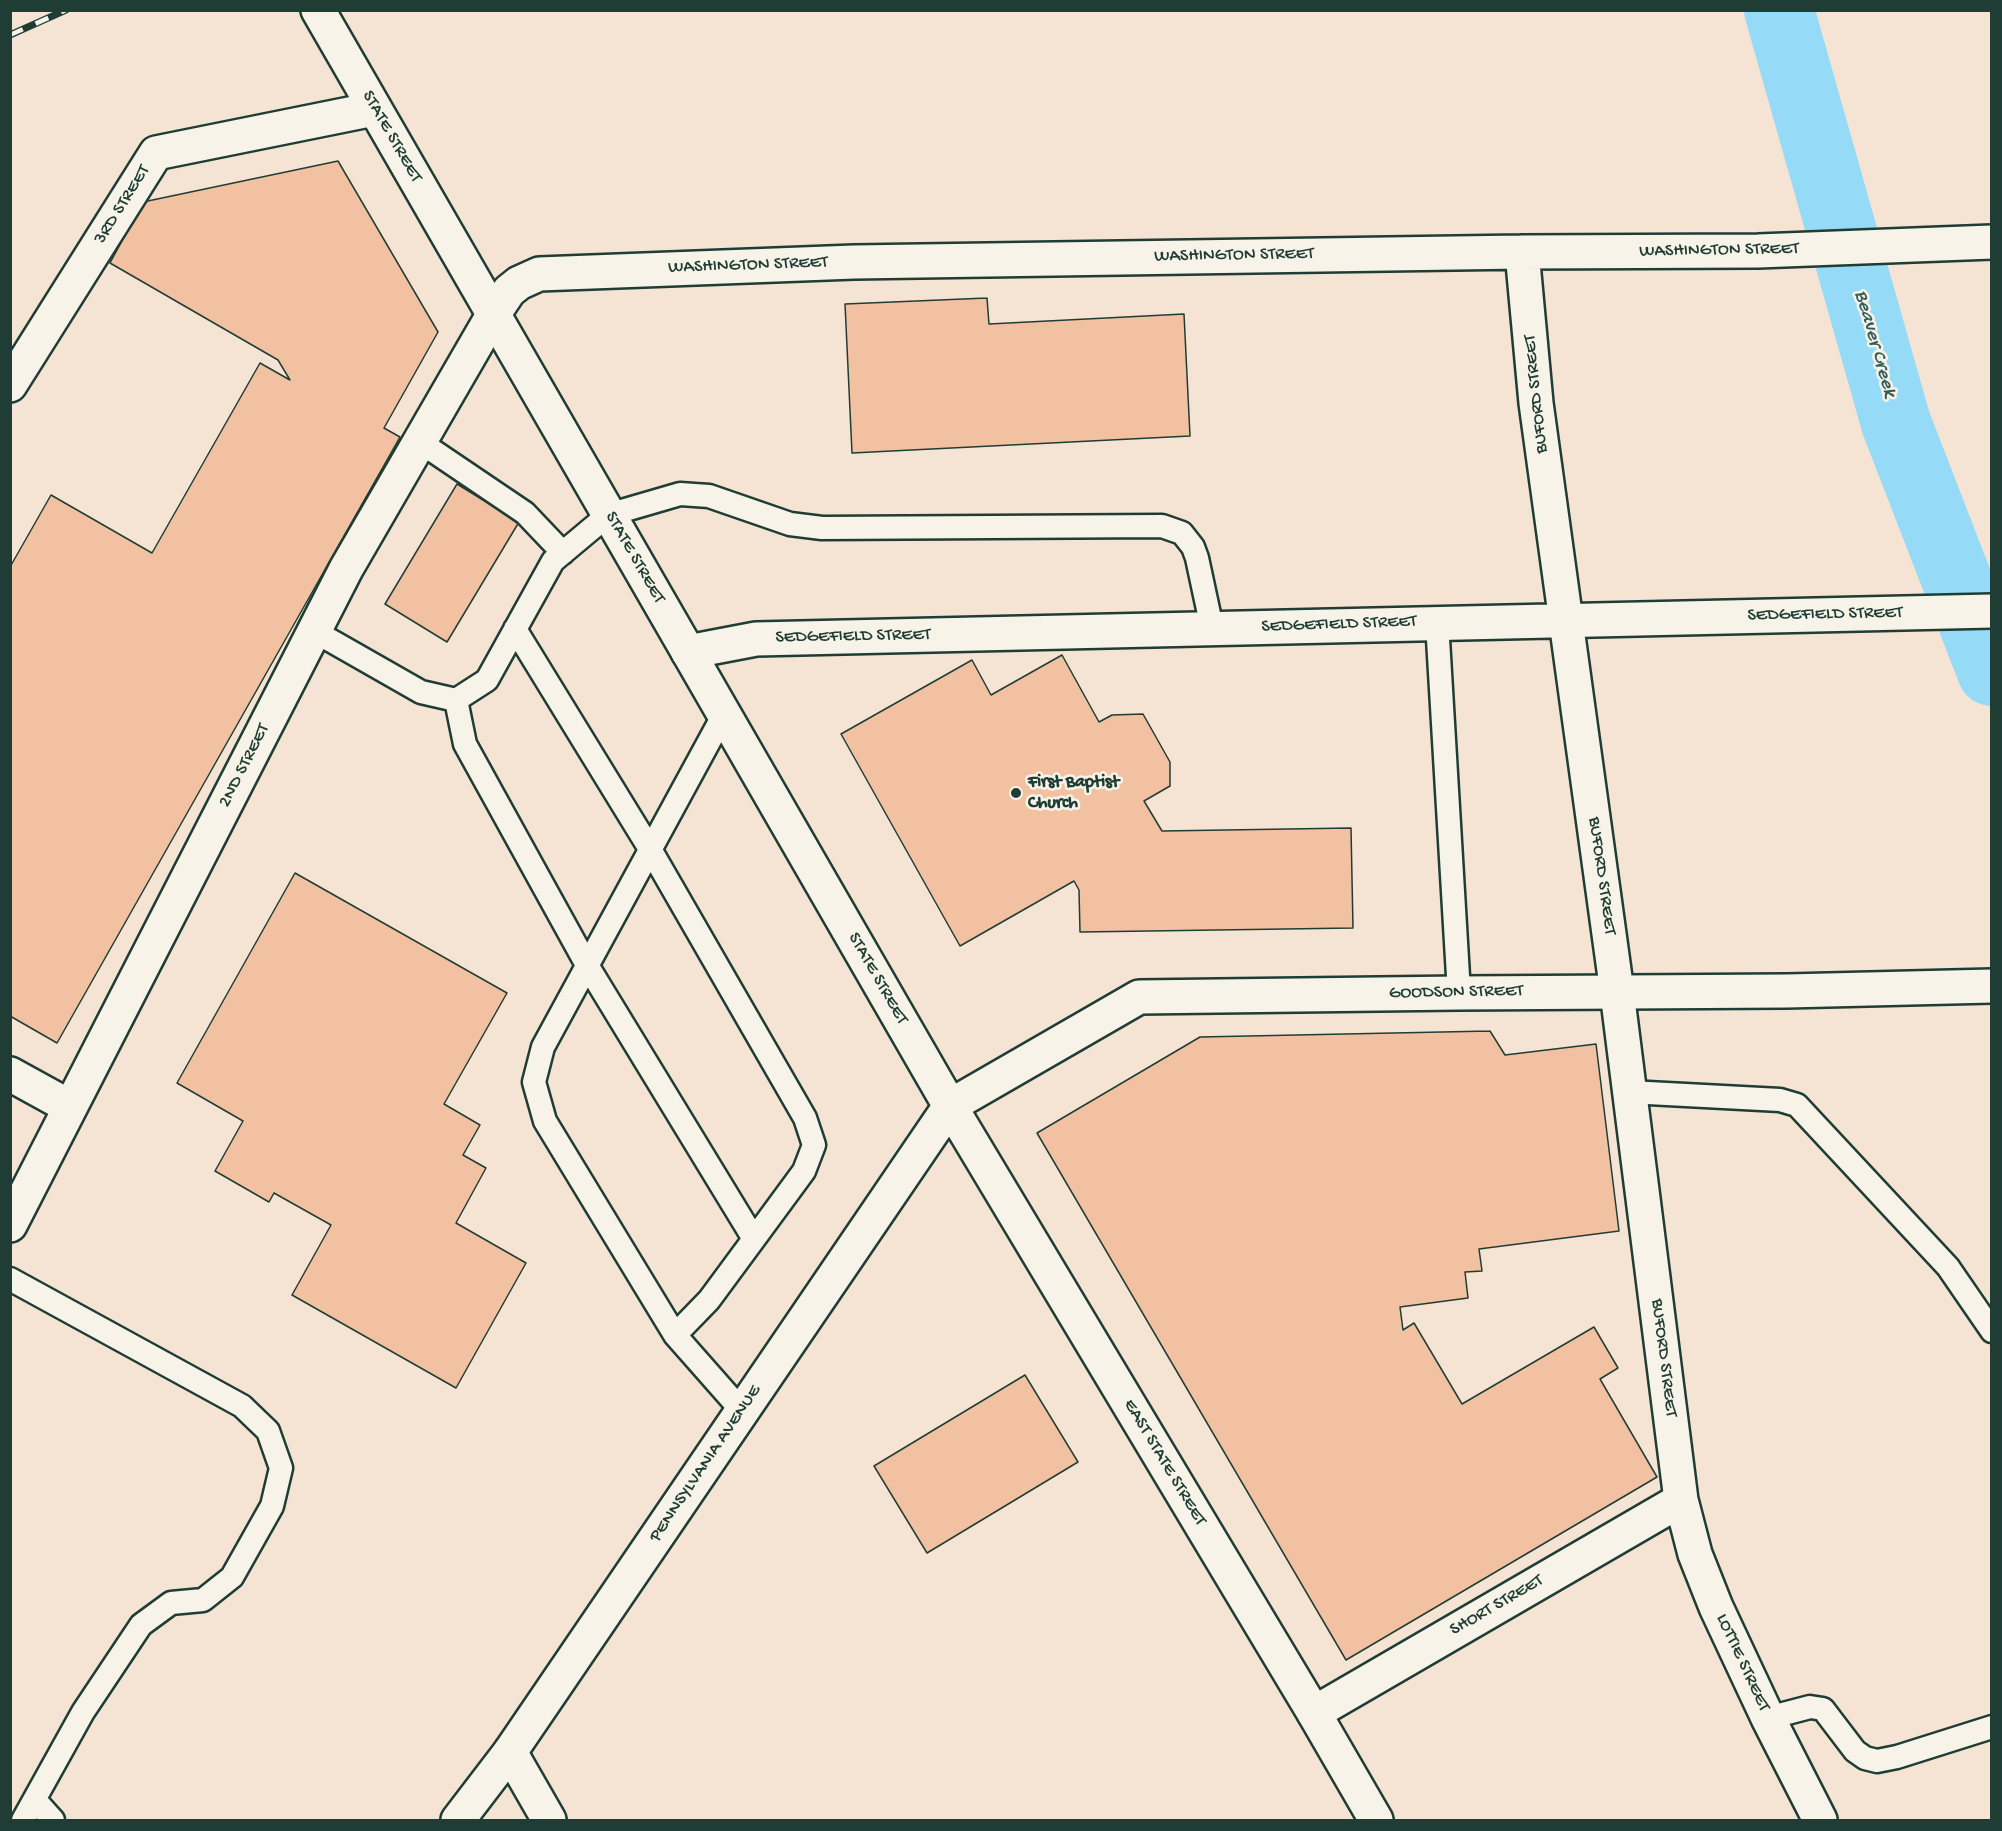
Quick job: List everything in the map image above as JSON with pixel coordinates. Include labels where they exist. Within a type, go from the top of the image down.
[{"type":"street","name":"STATE STREET","points":[[318,10],[950,1106]]},
{"type":"street","name":"3RD STREET","points":[[10,385],[156,153],[374,109]]},
{"type":"street","name":"WASHINGTON STREET","points":[[493,315],[509,291],[519,283],[539,274],[854,262],[1522,252],[1758,251],[1992,242]]},
{"type":"street","name":"BUFORD STREET","points":[[1522,252],[1536,403],[1617,992],[1681,1500]]},
{"type":"street","name":"2ND STREET","points":[[10,1225],[346,569],[493,315]]},
{"type":"street","name":"SEDGEFIELD STREET","points":[[688,652],[756,639],[1992,611]]},
{"type":"street","name":"GOODSON STREET","points":[[950,1106],[1139,997],[1787,991],[1992,986]]},
{"type":"street","points":[[10,1074],[70,1107]]},
{"type":"street","name":"PENNSYLVANIA AVENUE","points":[[458,1821],[510,1752],[950,1106]]},
{"type":"street","name":"EAST STATE STREET","points":[[950,1106],[1314,1713],[1376,1821]]},
{"type":"street","name":"SHORT STREET","points":[[1314,1713],[1681,1500]]},
{"type":"street","name":"LOTTIE STREET","points":[[1681,1500],[1695,1554],[1716,1607],[1820,1821]]},
{"type":"street","points":[[510,1752],[549,1821]]},
{"type":"lane","points":[[420,442],[525,513],[563,553]]},
{"type":"lane","points":[[314,631],[421,692],[456,700],[487,680],[553,561],[608,515],[680,494],[709,496],[790,524],[822,528],[1162,526],[1182,533],[1192,547],[1197,558],[1212,628]]},
{"type":"lane","points":[[1437,622],[1459,993]]},
{"type":"lane","points":[[515,629],[651,849],[805,1118],[814,1145],[804,1171],[710,1300],[675,1335]]},
{"type":"lane","points":[[456,700],[465,744],[587,965],[754,1239]]},
{"type":"lane","points":[[724,714],[543,1047],[534,1082],[545,1121],[675,1335],[742,1411]]},
{"type":"lane","points":[[1629,1092],[1780,1100],[1797,1105],[1948,1267],[1992,1331]]},
{"type":"lane","points":[[10,1279],[242,1406],[268,1431],[281,1468],[272,1506],[232,1577],[203,1600],[171,1603],[141,1625],[84,1712],[23,1821]]},
{"type":"lane","points":[[1768,1718],[1810,1707],[1822,1709],[1855,1751],[1865,1758],[1877,1761],[1897,1757],[1992,1727]]},
{"type":"lane","points":[[34,1800],[53,1821]]},
{"type":"building","points":[[338,161],[438,332],[384,428],[400,437],[57,1043],[10,1016],[10,567],[51,495],[152,553],[260,363],[290,380],[278,360],[110,263],[143,202]]},
{"type":"building","points":[[987,298],[989,324],[1184,314],[1190,436],[852,453],[845,304]]},
{"type":"building","points":[[457,484],[519,522],[447,642],[385,604]]},
{"type":"building","name":"First Baptist Church","points":[[1062,655],[1099,722],[1112,715],[1143,714],[1170,762],[1170,786],[1144,801],[1162,831],[1351,828],[1353,928],[1080,932],[1079,890],[1074,881],[960,946],[841,734],[972,660],[991,695]]},
{"type":"building","points":[[295,873],[507,993],[444,1104],[480,1125],[463,1155],[486,1168],[456,1223],[526,1263],[456,1388],[292,1295],[331,1225],[274,1193],[269,1202],[215,1171],[243,1121],[177,1083]]},
{"type":"building","points":[[1490,1031],[1505,1055],[1596,1044],[1619,1231],[1479,1249],[1482,1271],[1465,1272],[1468,1298],[1400,1307],[1403,1330],[1414,1323],[1462,1404],[1594,1327],[1618,1368],[1600,1379],[1657,1477],[1346,1660],[1037,1133],[1200,1037]]},
{"type":"building","points":[[1025,1375],[1078,1462],[927,1553],[874,1466]]},
{"type":"waterway","name":"Beaver Creek","points":[[1779,10],[1896,423],[1992,671]]},
{"type":"railway","points":[[10,35],[66,10]]},
{"type":"place","name":"First Baptist Church","points":[[1016,793]]}]
